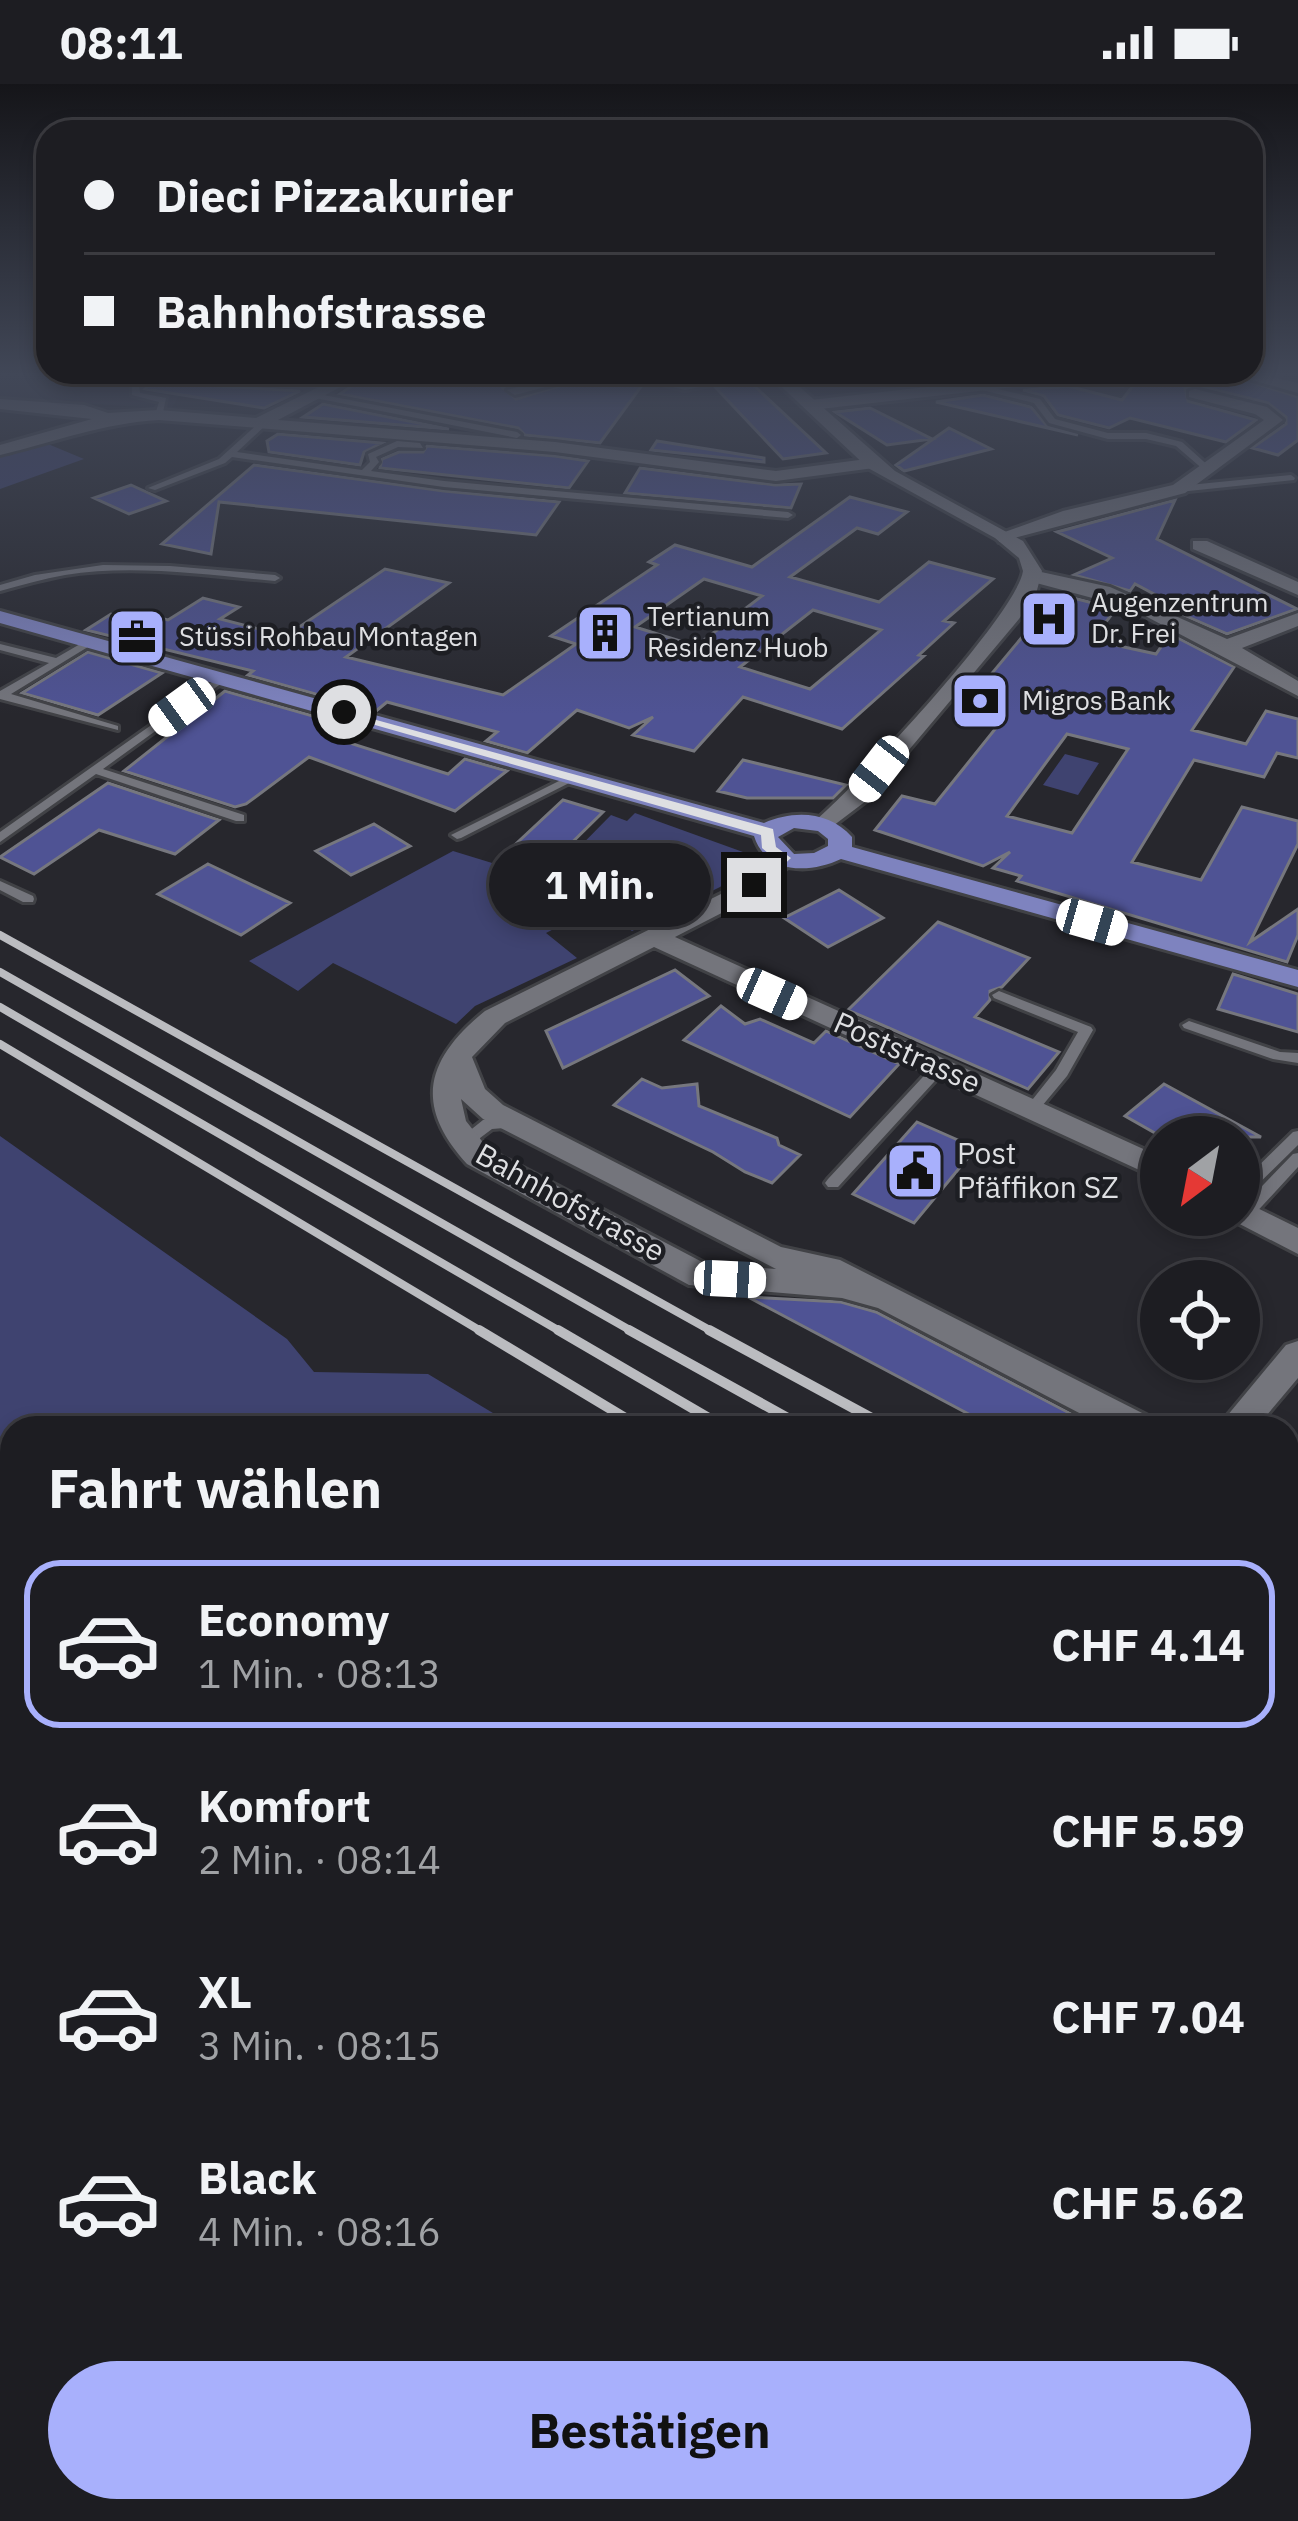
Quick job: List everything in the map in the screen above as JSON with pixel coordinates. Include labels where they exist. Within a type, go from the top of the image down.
[{"type":"main road","points":[[0,616],[768,832],[792,820],[825,824],[840,837],[838,851]]},
{"type":"main road","points":[[768,832],[769,848],[784,858],[818,861],[838,851],[1298,979]]},
{"type":"street","points":[[825,824],[858,796],[1012,615],[1027,594],[1032,576],[1026,555],[1006,538],[918,488]]},
{"type":"street","points":[[1006,538],[1069,514],[1179,489]]},
{"type":"street","points":[[1200,545],[1298,589]]},
{"type":"street","points":[[1032,576],[1071,580],[1124,595],[1298,690]]},
{"type":"street","points":[[1226,647],[1298,619]]},
{"type":"street","name":"Bahnhofstrasse","points":[[770,1269],[700,1276],[478,1157],[458,1134],[445,1107],[443,1084],[476,1032],[495,1016],[744,891],[784,858]]},
{"type":"street","name":"Poststrasse","points":[[653,937],[1140,1158]]},
{"type":"street","name":"Bahnhofstrasse","points":[[459,1059],[461,1075],[480,1103],[770,1269],[877,1296],[1116,1416]]},
{"type":"street","points":[[1260,1218],[1298,1242]]},
{"type":"street","points":[[1245,1416],[1298,1354]]},
{"type":"lane","points":[[487,488],[788,514]]},
{"type":"lane","points":[[1179,489],[1194,488]]},
{"type":"lane","points":[[0,588],[67,568],[124,566],[275,578]]},
{"type":"lane","points":[[1,696],[91,642]]},
{"type":"lane","points":[[0,646],[55,662]]},
{"type":"lane","points":[[0,838],[222,678]]},
{"type":"lane","points":[[1,696],[114,728]]},
{"type":"lane","points":[[94,770],[240,818]]},
{"type":"lane","points":[[457,835],[573,777]]},
{"type":"lane","points":[[0,885],[28,898]]},
{"type":"lane","points":[[999,995],[1086,1030],[1062,1073],[1032,1109]]},
{"type":"lane","points":[[1189,1025],[1278,1056],[1298,1058]]},
{"type":"lane","points":[[833,1183],[939,1067]]},
{"type":"lane","points":[[478,1157],[471,1141],[482,1127],[504,1122],[524,1127]]},
{"type":"lane","points":[[1260,1183],[1298,1136]]},
{"type":"lane","points":[[1260,1190],[1298,1158]]},
{"type":"shaded area","points":[[1065,754],[1099,763],[1078,795],[1043,785]]},
{"type":"shaded area","points":[[635,813],[743,852],[745,866],[720,887],[632,931],[598,906],[546,933],[577,958],[475,1006],[456,1024],[333,963],[298,991],[249,961],[453,851],[547,880],[611,815],[627,821]]},
{"type":"shaded area","points":[[0,1136],[287,1339],[314,1372],[428,1374],[498,1416],[0,1416]]},
{"type":"building","points":[[137,488],[166,501],[129,514],[94,498]]},
{"type":"building","points":[[228,488],[420,488],[559,502],[536,535],[219,502],[211,554],[162,544]]},
{"type":"building","points":[[628,488],[799,488],[791,508],[625,493]]},
{"type":"building","points":[[850,497],[907,512],[878,534],[857,528],[790,577],[879,602],[929,562],[993,579],[944,621],[954,623],[919,655],[924,656],[842,729],[743,697],[694,751],[633,735],[653,717],[629,728],[577,710],[527,753],[486,741],[497,732],[387,702],[376,711],[248,675],[253,671],[86,630],[111,614],[141,622],[152,616],[168,620],[203,598],[239,607],[220,619],[286,636],[385,569],[449,583],[346,657],[503,695],[576,644],[551,636],[657,565],[649,562],[675,545],[752,567]],"holes":[[[704,579],[762,596],[696,646],[635,627]],[[813,610],[881,630],[810,689],[740,667]]]},
{"type":"building","points":[[1175,500],[1157,539],[1297,609],[1227,634],[1183,615],[1186,611],[1135,584],[1130,591],[1074,575],[1112,558],[1057,532]]},
{"type":"building","points":[[1058,594],[1116,609],[1092,640],[1156,654],[1170,634],[1234,667],[1192,730],[1246,744],[1266,711],[1298,719],[1298,758],[1277,753],[1264,777],[1194,760],[1132,862],[1201,880],[1242,807],[1298,821],[1298,844],[1250,942],[1298,909],[1298,935],[1287,962],[1017,881],[1021,876],[993,868],[1010,852],[983,866],[875,830],[902,796],[935,804],[1004,718],[963,708]],"holes":[[[1067,734],[1128,749],[1072,833],[1007,816]]]},
{"type":"building","points":[[88,652],[162,673],[98,715],[22,693]]},
{"type":"building","points":[[225,691],[355,728],[340,740],[448,774],[465,759],[507,771],[455,811],[309,757],[246,804],[235,807],[124,771]]},
{"type":"building","points":[[743,760],[846,785],[833,798],[747,798],[718,791]]},
{"type":"building","points":[[108,783],[219,820],[175,854],[99,830],[34,874],[0,857]]},
{"type":"building","points":[[563,800],[603,812],[547,867],[505,854]]},
{"type":"building","points":[[374,824],[410,846],[351,875],[316,851]]},
{"type":"building","points":[[208,864],[290,903],[241,935],[158,894]]},
{"type":"building","points":[[839,890],[883,918],[828,947],[784,918]]},
{"type":"building","points":[[938,922],[1029,958],[1002,987],[990,991],[990,1000],[975,1017],[1059,1052],[1028,1089],[848,1010]]},
{"type":"building","points":[[675,970],[709,996],[563,1068],[546,1031]]},
{"type":"building","points":[[1233,974],[1298,994],[1298,1032],[1218,1009]]},
{"type":"building","points":[[721,1006],[745,1024],[760,1019],[814,1043],[826,1031],[899,1064],[850,1117],[684,1040]]},
{"type":"building","points":[[642,1079],[662,1088],[697,1084],[699,1106],[777,1138],[779,1145],[800,1155],[772,1183],[745,1172],[614,1105]]},
{"type":"building","points":[[1164,1084],[1223,1116],[1140,1116],[1140,1125],[1125,1116]]},
{"type":"building","name":"Post Pfäffikon SZ","points":[[917,1122],[976,1148],[914,1223],[853,1194]]},
{"type":"building","points":[[748,1297],[841,1302],[876,1312],[1075,1416],[972,1416]]},
{"type":"railway","points":[[0,935],[715,1333]]},
{"type":"railway","points":[[0,972],[635,1333]]},
{"type":"railway","points":[[0,1007],[563,1333]]},
{"type":"railway","points":[[0,1044],[483,1332]]},
{"type":"railway","points":[[479,1330],[483,1332]]},
{"type":"railway","points":[[558,1330],[705,1416]]},
{"type":"railway","points":[[629,1330],[784,1416]]},
{"type":"railway","points":[[709,1330],[868,1416]]},
{"type":"railway","points":[[483,1332],[622,1416]]},
{"type":"place","name":"Augenzentrum Dr. Frei","points":[[1049,619]]},
{"type":"place","name":"Tertianum Residenz Huob","points":[[605,633]]},
{"type":"place","name":"Stüssi Rohbau Montagen","points":[[137,637]]},
{"type":"place","name":"Migros Bank","points":[[980,701]]},
{"type":"place","name":"Post Pfäffikon SZ","points":[[915,1171]]},
{"type":"route","points":[[344,712],[768,832],[769,848],[784,858],[754,885]]}]
